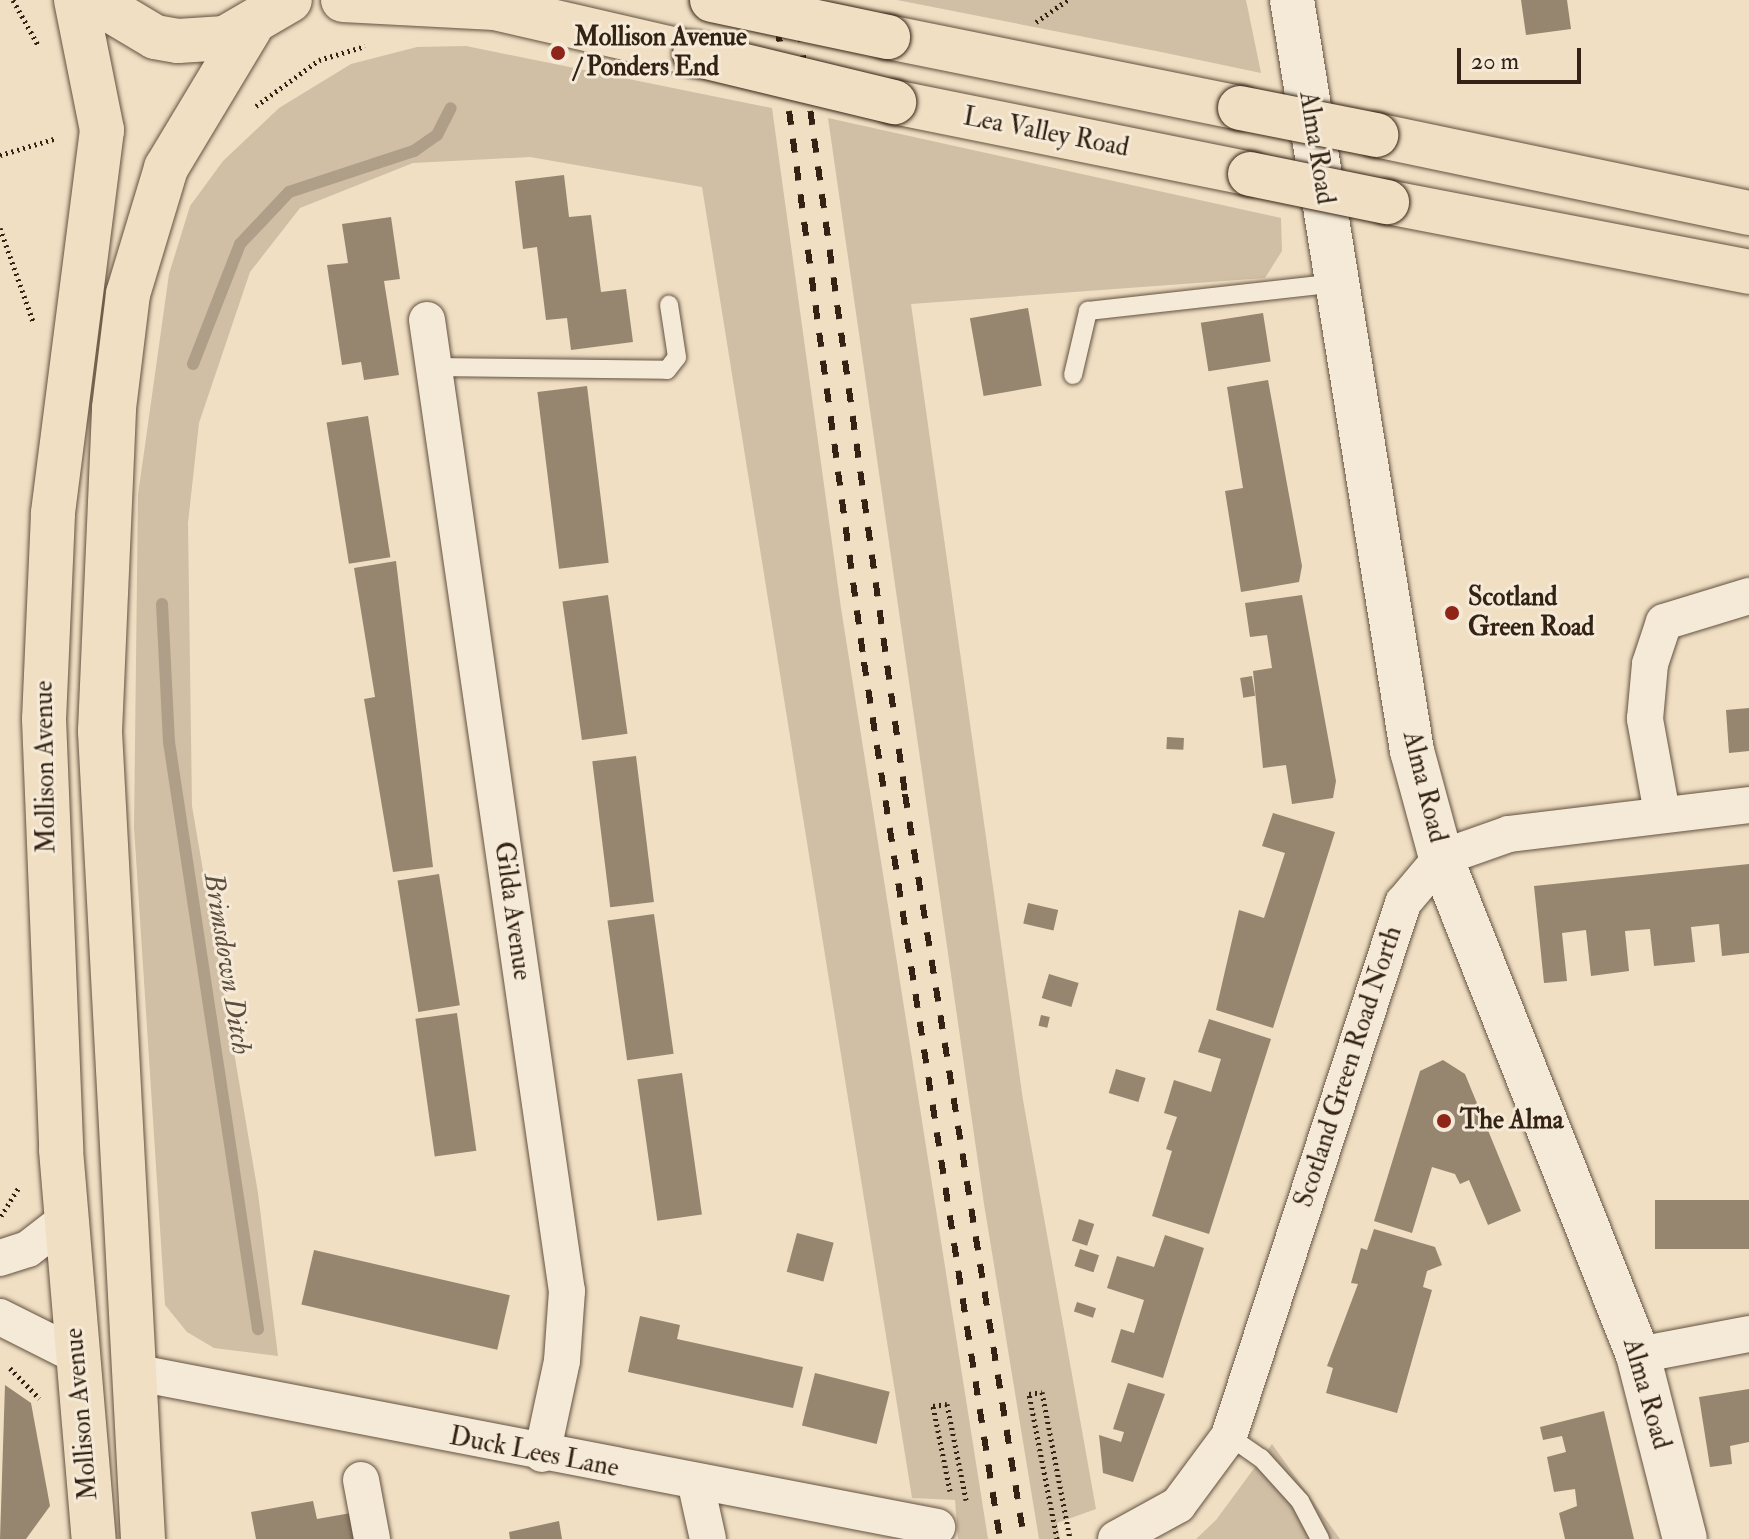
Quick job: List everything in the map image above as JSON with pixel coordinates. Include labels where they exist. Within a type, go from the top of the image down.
[{"type":"main road","name":"Mollison Avenue","points":[[76,0],[102,130],[45,609],[49,894],[76,1355],[94,1539]]},
{"type":"main road","points":[[93,0],[155,37],[225,38],[250,28],[290,0]]},
{"type":"main road","name":"Lea Valley Road","points":[[343,0],[495,8],[894,102],[1749,272]]},
{"type":"main road","points":[[712,0],[1749,213]]},
{"type":"main road","name":"Mollison Avenue","points":[[143,1539],[100,731],[114,408],[128,294],[166,168],[250,28]]},
{"type":"street","name":"Alma Road","points":[[1292,0],[1412,751],[1441,858],[1638,1355],[1685,1539]]},
{"type":"street","name":"Gilda Avenue","points":[[427,320],[567,1291],[562,1361],[542,1454]]},
{"type":"street","points":[[1662,813],[1645,719],[1650,664],[1664,622],[1749,596]]},
{"type":"street","points":[[1441,858],[1509,834],[1662,813],[1749,805]]},
{"type":"street","name":"Scotland Green Road North","points":[[1116,1539],[1178,1505],[1229,1436],[1403,903],[1441,858]]},
{"type":"street","points":[[0,1258],[28,1249],[68,1218]]},
{"type":"street","points":[[0,1317],[76,1355]]},
{"type":"street","points":[[1638,1355],[1749,1334]]},
{"type":"street","name":"Duck Lees Lane","points":[[133,1372],[696,1485],[945,1518]]},
{"type":"street","points":[[361,1480],[372,1539]]},
{"type":"street","points":[[696,1485],[708,1539]]},
{"type":"lane","points":[[1073,375],[1088,311],[1338,283]]},
{"type":"lane","points":[[434,367],[667,370],[677,357],[669,305]]},
{"type":"lane","points":[[1229,1436],[1261,1458],[1300,1501],[1320,1539]]},
{"type":"path","points":[[1033,23],[1068,0]]},
{"type":"path","points":[[251,111],[319,60],[370,44]]},
{"type":"path","points":[[0,155],[61,137]]},
{"type":"path","points":[[1057,1539],[1029,1394],[1042,1392],[1070,1539]]},
{"type":"path","points":[[945,1518],[933,1406],[947,1404],[968,1509]]},
{"type":"shaded area","points":[[897,0],[1246,0],[1261,73],[1161,52]]},
{"type":"shaded area","points":[[466,46],[772,108],[841,608],[988,1539],[958,1539],[955,1500],[912,1498],[702,187],[530,157],[413,163],[300,208],[250,272],[199,423],[188,523],[192,806],[258,1193],[278,1356],[214,1348],[187,1332],[165,1305],[134,827],[138,495],[169,274],[190,206],[223,161],[279,108],[351,64],[417,47]]},
{"type":"shaded area","points":[[828,118],[1281,218],[1282,251],[1265,278],[911,304],[1023,1100],[1096,1509],[1057,1523],[1060,1539],[1039,1539],[984,1204]]},
{"type":"shaded area","points":[[1272,1444],[1340,1539],[1196,1539],[1216,1520]]},
{"type":"building","points":[[1521,0],[1567,0],[1571,29],[1526,35]]},
{"type":"building","points":[[564,175],[569,217],[591,215],[601,292],[626,289],[633,342],[571,350],[567,318],[546,320],[537,247],[523,249],[515,181]]},
{"type":"building","points":[[391,217],[400,279],[384,281],[399,375],[364,380],[361,362],[342,365],[327,265],[348,263],[342,224]]},
{"type":"building","points":[[1028,308],[1042,386],[984,396],[970,318]]},
{"type":"building","points":[[1263,313],[1271,361],[1208,371],[1201,323]]},
{"type":"building","points":[[1268,380],[1302,566],[1299,582],[1241,592],[1225,491],[1243,488],[1227,387]]},
{"type":"building","points":[[587,386],[609,563],[559,569],[537,392]]},
{"type":"building","points":[[368,416],[390,557],[349,564],[327,423]]},
{"type":"building","points":[[396,561],[433,867],[393,872],[364,699],[375,697],[354,568]]},
{"type":"building","points":[[608,595],[627,734],[582,740],[562,601]]},
{"type":"building","points":[[1302,595],[1336,781],[1333,798],[1292,804],[1286,765],[1263,768],[1253,671],[1272,668],[1267,635],[1250,637],[1245,603]]},
{"type":"building","points":[[1252,676],[1255,696],[1243,698],[1240,678]]},
{"type":"building","points":[[1749,708],[1749,751],[1729,753],[1726,710]]},
{"type":"building","points":[[1167,737],[1184,738],[1183,750],[1166,749]]},
{"type":"building","points":[[636,756],[654,902],[610,907],[592,761]]},
{"type":"building","points":[[1273,813],[1335,832],[1273,1028],[1216,1010],[1239,910],[1264,918],[1285,853],[1262,846]]},
{"type":"building","points":[[1749,864],[1749,953],[1722,956],[1719,924],[1691,927],[1695,962],[1654,966],[1650,929],[1625,931],[1629,971],[1591,976],[1586,930],[1562,933],[1567,981],[1544,983],[1534,886]]},
{"type":"building","points":[[439,874],[460,1005],[418,1012],[398,881]]},
{"type":"building","points":[[1028,903],[1058,910],[1053,930],[1023,923]]},
{"type":"building","points":[[654,914],[674,1054],[627,1060],[607,921]]},
{"type":"building","points":[[1049,974],[1079,983],[1071,1007],[1042,998]]},
{"type":"building","points":[[457,1013],[476,1151],[435,1156],[415,1019]]},
{"type":"building","points":[[1041,1015],[1050,1017],[1047,1028],[1039,1026]]},
{"type":"building","points":[[1209,1019],[1271,1039],[1209,1234],[1152,1216],[1172,1151],[1166,1149],[1177,1117],[1164,1113],[1174,1080],[1211,1092],[1221,1059],[1198,1052]]},
{"type":"building","name":"The Alma","points":[[1443,1060],[1465,1074],[1521,1211],[1488,1225],[1469,1180],[1460,1184],[1455,1174],[1432,1167],[1412,1233],[1374,1221],[1420,1071]]},
{"type":"building","points":[[1116,1069],[1146,1078],[1138,1102],[1109,1093]]},
{"type":"building","points":[[682,1073],[702,1215],[657,1221],[637,1079]]},
{"type":"building","points":[[1655,1200],[1749,1200],[1749,1249],[1655,1249]]},
{"type":"building","points":[[1079,1219],[1094,1224],[1087,1246],[1072,1241]]},
{"type":"building","points":[[1374,1229],[1435,1247],[1442,1265],[1427,1271],[1423,1287],[1432,1290],[1397,1413],[1326,1393],[1333,1368],[1327,1366],[1358,1284],[1351,1283],[1361,1248],[1367,1250]]},
{"type":"building","points":[[797,1233],[834,1243],[823,1281],[787,1272]]},
{"type":"building","points":[[1165,1235],[1204,1248],[1163,1378],[1111,1362],[1121,1329],[1134,1333],[1144,1300],[1107,1288],[1117,1256],[1154,1267]]},
{"type":"building","points":[[1080,1249],[1099,1255],[1093,1272],[1074,1266]]},
{"type":"building","points":[[314,1250],[510,1295],[497,1350],[301,1305]]},
{"type":"building","points":[[1077,1302],[1096,1308],[1093,1318],[1074,1312]]},
{"type":"building","points":[[640,1316],[680,1325],[677,1339],[803,1367],[793,1408],[628,1372]]},
{"type":"building","points":[[815,1373],[890,1392],[877,1444],[802,1425]]},
{"type":"building","points":[[1128,1383],[1165,1394],[1133,1482],[1103,1473],[1099,1435],[1121,1442],[1124,1432],[1113,1429]]},
{"type":"building","points":[[5,1385],[31,1403],[50,1506],[26,1539],[0,1539]]},
{"type":"building","points":[[1749,1389],[1749,1442],[1730,1446],[1732,1464],[1710,1467],[1699,1397]]},
{"type":"building","points":[[1604,1411],[1634,1539],[1565,1539],[1559,1513],[1577,1506],[1575,1489],[1554,1492],[1547,1457],[1566,1452],[1562,1436],[1543,1440],[1540,1427]]},
{"type":"building","points":[[313,1501],[317,1519],[351,1513],[356,1539],[256,1539],[251,1512]]},
{"type":"building","points":[[559,1521],[562,1539],[510,1539],[509,1532]]},
{"type":"waterway","name":"Brimsdown Ditch","points":[[193,364],[240,244],[289,192],[414,151],[437,135],[451,108]]},
{"type":"waterway","name":"Brimsdown Ditch","points":[[162,604],[169,742],[258,1329]]},
{"type":"railway","points":[[774,0],[864,662],[1000,1539]]},
{"type":"railway","points":[[795,0],[905,794],[1024,1539]]},
{"type":"place","name":"Mollison Avenue / Ponders End","points":[[558,53]]},
{"type":"place","name":"Scotland Green Road","points":[[1452,613]]},
{"type":"place","name":"The Alma","points":[[1444,1121]]}]
